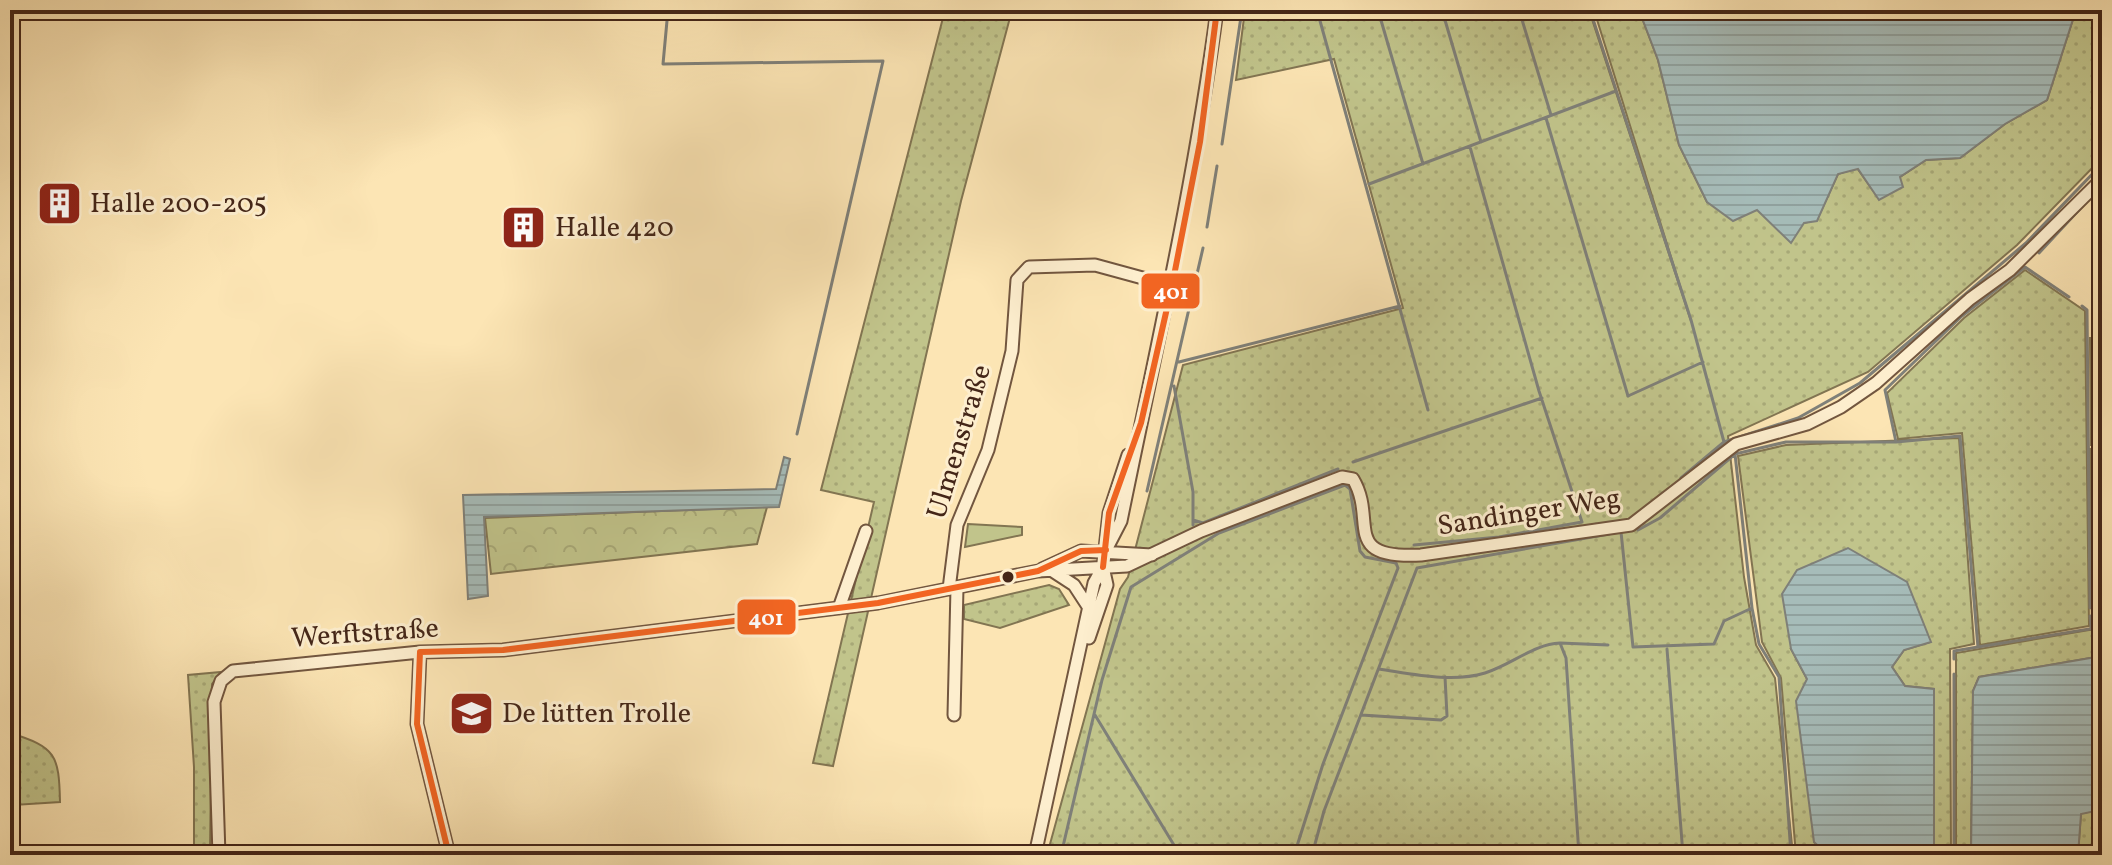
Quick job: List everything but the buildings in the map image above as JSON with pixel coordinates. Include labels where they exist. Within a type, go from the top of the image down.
[{"type":"street","points":[[1075,677],[1106,592],[1103,567],[1106,550],[1121,521],[1172,286],[1200,142],[1217,10]]},
{"type":"street","name":"Sandinger Weg","points":[[1103,567],[1127,566],[1201,531],[1342,477],[1353,479],[1358,488],[1364,535],[1369,543],[1376,549],[1401,555],[1421,555],[1631,525],[1736,444],[1807,424],[1841,407],[1876,383],[1970,299],[2010,270],[2102,179]]},
{"type":"street","name":"Ulmenstraße","points":[[954,715],[953,589],[957,525],[988,450],[1012,351],[1017,280],[1029,267],[1095,265],[1172,286]]},
{"type":"street","points":[[839,608],[866,531]]},
{"type":"street","points":[[1106,550],[1155,555]]},
{"type":"street","name":"Werftstraße","points":[[1045,571],[1081,551],[1106,550]]},
{"type":"street","points":[[1035,855],[1094,583],[1103,567]]},
{"type":"street","name":"Werftstraße","points":[[219,855],[214,702],[221,681],[243,668],[420,652],[503,650],[839,608],[1045,571],[1103,567]]},
{"type":"street","points":[[1045,571],[1074,585],[1089,608]]},
{"type":"street","points":[[420,652],[417,724],[449,855]]},
{"type":"green space","points":[[945,10],[1012,10],[961,201],[833,766],[813,763],[874,502],[821,490]]},
{"type":"green space","points":[[1245,10],[1589,10],[1691,321],[1594,10],[1639,10],[1658,60],[1679,145],[1707,202],[1757,209],[1804,223],[1817,220],[1838,174],[1857,168],[1879,199],[1900,177],[1926,160],[1960,158],[2005,124],[2047,100],[2076,10],[2102,10],[2102,158],[2017,245],[1868,372],[1728,436],[1744,577],[1756,645],[1775,678],[1793,855],[1047,855],[1120,589],[1128,577],[1183,365],[1403,308],[1334,59],[1236,80]]},
{"type":"green space","points":[[2025,270],[2085,311],[2089,626],[1980,645],[1962,433],[1898,439],[1887,393],[1964,318]]},
{"type":"green space","points":[[2090,338],[2102,338],[2102,445],[2091,445]]},
{"type":"green space","points":[[1959,438],[1974,644],[1950,649],[1951,855],[1934,855],[1934,689],[1905,686],[1892,667],[1904,650],[1930,642],[1791,649],[1807,679],[1814,842],[1828,855],[1796,855],[1781,678],[1762,642],[1738,456],[1786,445]]},
{"type":"green space","points":[[2090,449],[2102,449],[2102,625],[2092,625]]},
{"type":"green space","points":[[767,507],[757,544],[491,574],[485,518]]},
{"type":"green space","points":[[968,524],[1022,527],[1022,535],[965,547]]},
{"type":"green space","points":[[1049,585],[1059,589],[1069,605],[1000,628],[964,619],[964,605]]},
{"type":"green space","points":[[2102,630],[2102,656],[1979,677],[1973,691],[1971,855],[1956,855],[1956,653]]},
{"type":"green space","points":[[221,672],[212,684],[210,855],[194,855],[194,767],[188,675]]},
{"type":"green space","points":[[10,733],[37,743],[52,755],[58,773],[60,802],[14,805]]},
{"type":"green space","points":[[2096,811],[2101,816],[2100,855],[2078,855],[2081,813]]},
{"type":"water","points":[[1639,10],[2076,10],[2047,100],[2005,124],[1960,158],[1926,160],[1900,177],[1903,187],[1879,200],[1858,169],[1838,174],[1817,221],[1804,223],[1791,243],[1757,210],[1733,221],[1707,202],[1679,145],[1658,60]]},
{"type":"water","points":[[784,457],[790,459],[779,507],[484,517],[488,596],[468,599],[463,495],[776,489]]},
{"type":"water","points":[[1848,548],[1907,582],[1931,642],[1904,650],[1892,667],[1905,686],[1934,689],[1934,855],[1828,855],[1814,842],[1796,701],[1807,679],[1791,649],[1782,594],[1797,570]]},
{"type":"water","points":[[2102,656],[2102,855],[2101,816],[2095,811],[2081,814],[2078,855],[1971,855],[1973,691],[1979,677]]},
{"type":"waterway","points":[[668,10],[663,64],[883,61],[797,434]]},
{"type":"waterway","points":[[1222,144],[1242,10]]},
{"type":"waterway","points":[[1317,10],[1428,410]]},
{"type":"waterway","points":[[1378,10],[1423,164]]},
{"type":"waterway","points":[[1442,10],[1481,142]]},
{"type":"waterway","points":[[1519,10],[1551,115]]},
{"type":"waterway","points":[[1590,10],[1691,320],[1724,442]]},
{"type":"waterway","points":[[1369,184],[1616,91]]},
{"type":"waterway","points":[[1546,118],[1628,396],[1703,362]]},
{"type":"waterway","points":[[1414,545],[1499,537],[1582,522],[1539,391],[1470,147]]},
{"type":"waterway","points":[[1681,478],[1724,442],[1798,418],[1860,383],[2026,243],[2102,164]]},
{"type":"waterway","points":[[1207,227],[1217,166]]},
{"type":"waterway","points":[[2039,253],[2091,197]]},
{"type":"waterway","points":[[1147,491],[1203,248]]},
{"type":"waterway","points":[[2069,297],[2025,267],[1962,316],[1885,390],[1896,442],[1960,436],[1978,647],[2102,627]]},
{"type":"waterway","points":[[1179,362],[1400,306]]},
{"type":"waterway","points":[[2082,306],[2087,310],[2090,608]]},
{"type":"waterway","points":[[1174,386],[1193,492],[1193,525]]},
{"type":"waterway","points":[[1353,462],[1542,398]]},
{"type":"waterway","points":[[1638,530],[1660,518],[1735,454],[1786,442],[1896,442]]},
{"type":"waterway","points":[[1735,454],[1752,608],[1759,644],[1779,677],[1791,855]]},
{"type":"waterway","points":[[1193,520],[1203,523],[1338,469]]},
{"type":"waterway","points":[[1061,855],[1102,680],[1131,587],[1219,533],[1345,485],[1350,489],[1360,551],[1365,557],[1396,563],[1398,568],[1323,764],[1297,846]]},
{"type":"waterway","points":[[1621,532],[1633,647],[1714,644],[1724,621],[1752,608]]},
{"type":"waterway","points":[[1312,855],[1324,811],[1417,568],[1609,534]]},
{"type":"waterway","points":[[2090,616],[2091,627]]},
{"type":"waterway","points":[[1560,643],[1608,645]]},
{"type":"waterway","points":[[1379,669],[1432,677],[1472,676],[1495,669],[1541,647],[1560,643],[1566,658],[1579,855]]},
{"type":"waterway","points":[[1954,659],[1954,651],[1978,647]]},
{"type":"waterway","points":[[1667,649],[1683,855]]},
{"type":"waterway","points":[[1954,674],[1954,855]]},
{"type":"waterway","points":[[1361,715],[1441,720],[1447,716],[1445,677]]},
{"type":"waterway","points":[[1095,715],[1180,855]]},
{"type":"transit line","name":"401","points":[[1103,567],[1109,513],[1141,423],[1172,286],[1200,142],[1217,10]]},
{"type":"transit line","name":"401","points":[[420,652],[503,650],[878,603],[1038,571],[1081,551],[1106,550]]},
{"type":"transit line","name":"401","points":[[420,652],[417,724],[449,855]]},
{"type":"place","name":"Halle 200-205","points":[[59,204]]},
{"type":"place","name":"Halle 420","points":[[524,228]]},
{"type":"place","name":"De lütten Trolle","points":[[471,714]]}]
